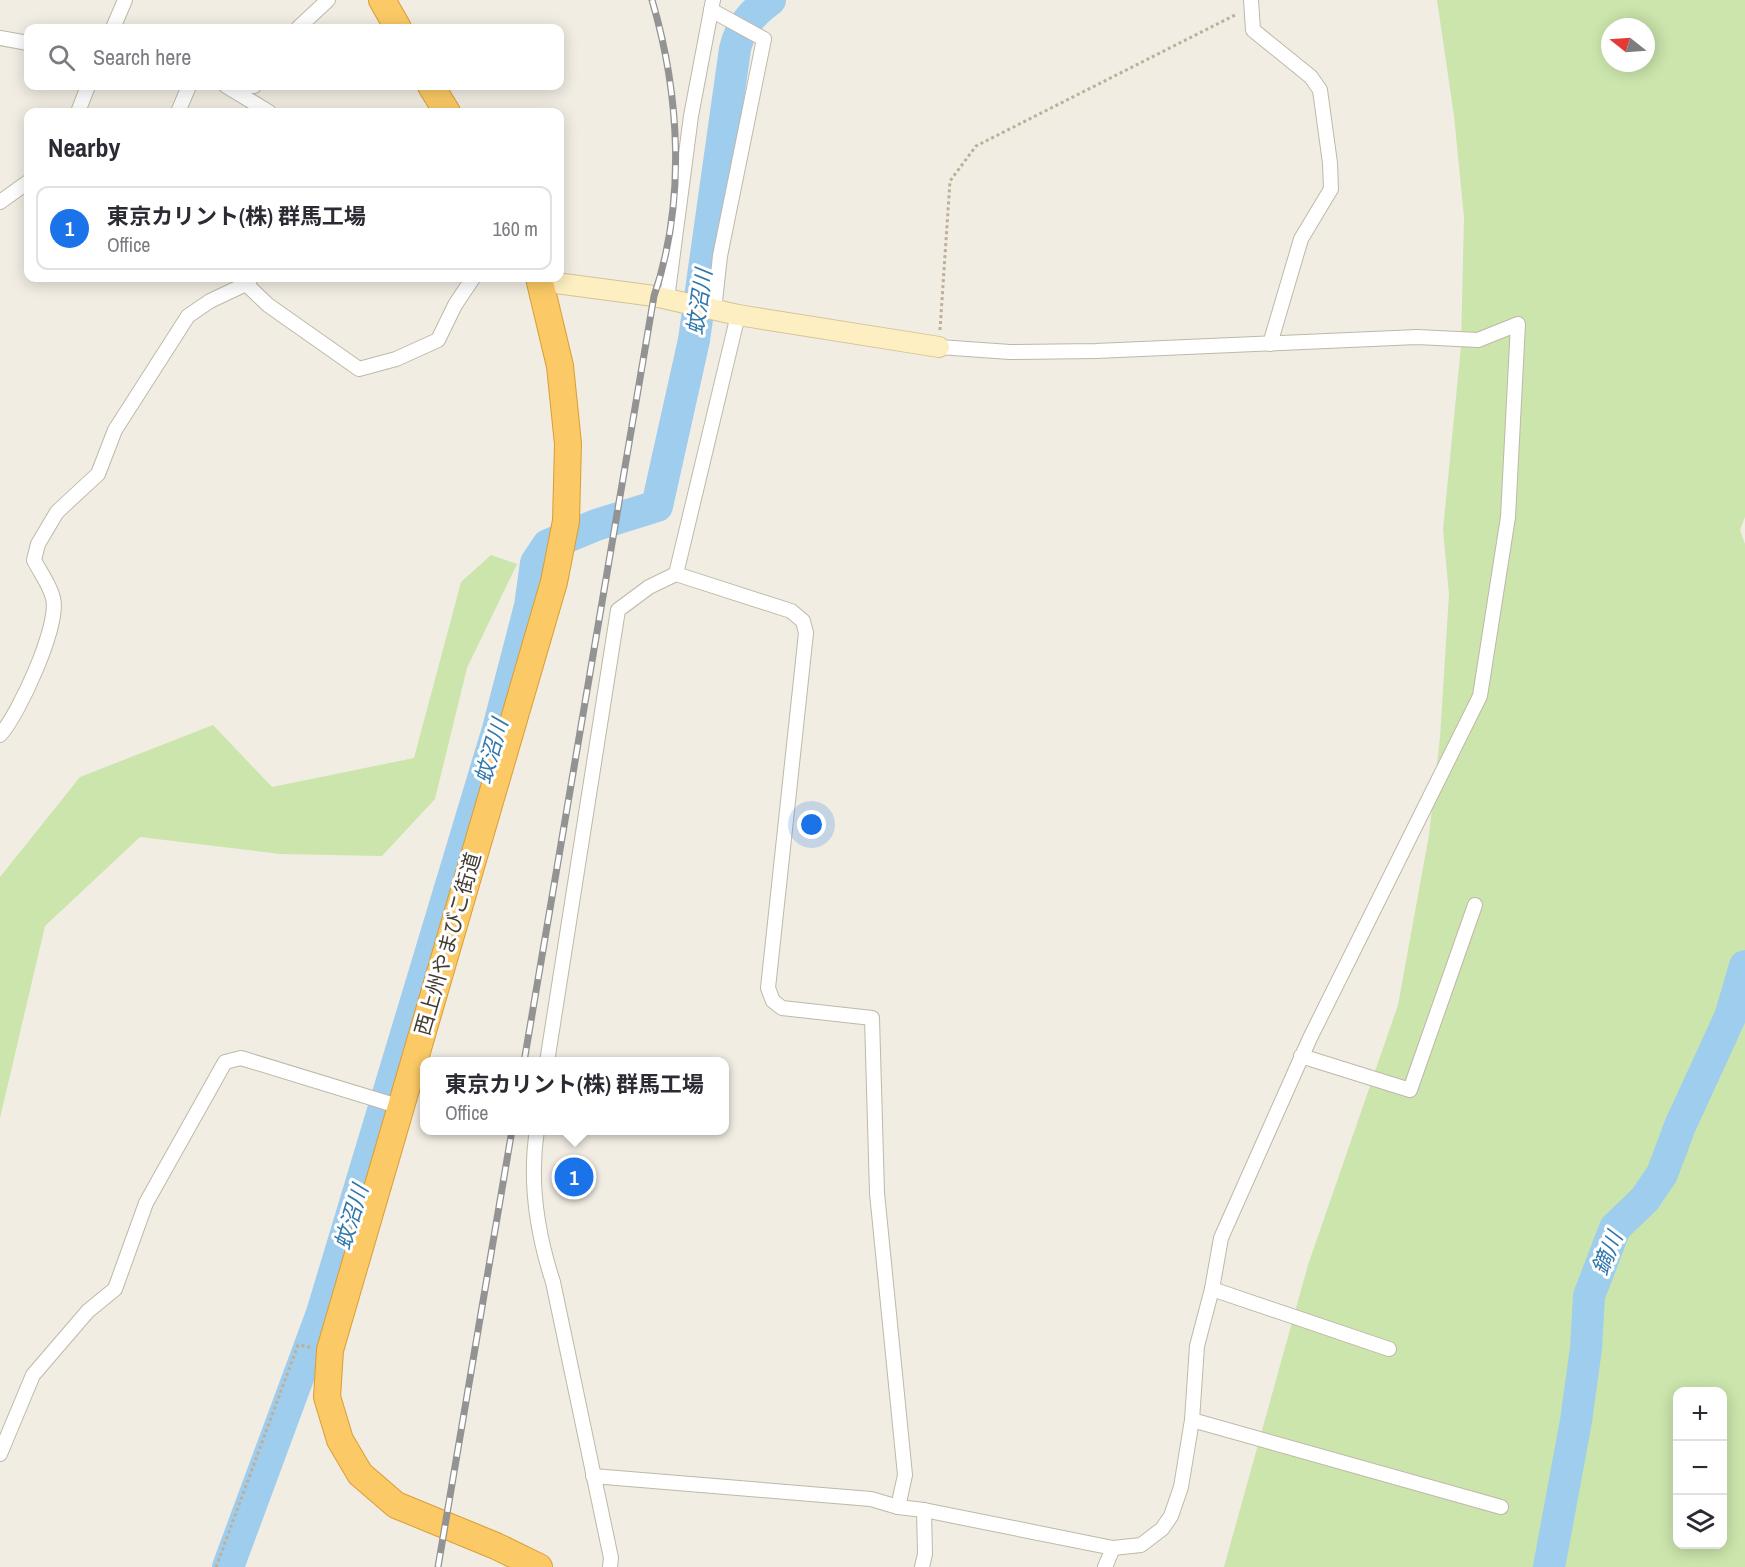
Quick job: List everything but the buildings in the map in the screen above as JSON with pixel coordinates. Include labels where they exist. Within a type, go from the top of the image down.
[{"type":"highway","points":[[382,0],[396,24]]},
{"type":"highway","name":"西上州やまびこ街道","points":[[539,1567],[496,1546],[396,1504],[360,1474],[340,1440],[327,1397],[330,1350],[397,1106],[554,582],[566,521],[568,444],[560,366],[541,282]]},
{"type":"street","points":[[115,24],[124,0]]},
{"type":"street","points":[[302,24],[328,0]]},
{"type":"street","points":[[1251,3],[1253,30],[1311,77],[1320,90],[1330,163],[1330,189],[1301,239],[1270,344]]},
{"type":"street","points":[[667,299],[691,117],[716,9],[764,39],[720,256],[714,310]]},
{"type":"street","points":[[0,38],[24,42]]},
{"type":"street","points":[[80,108],[86,90]]},
{"type":"street","points":[[180,108],[187,90]]},
{"type":"street","points":[[233,90],[262,108]]},
{"type":"street","points":[[0,202],[24,185]]},
{"type":"street","points":[[0,735],[22,702],[53,618],[53,598],[34,560],[38,544],[57,512],[98,474],[114,430],[188,316],[244,282]]},
{"type":"street","points":[[250,282],[268,305],[359,369],[396,359],[438,340],[455,305],[470,282]]},
{"type":"street","points":[[559,282],[667,299],[738,315],[939,347],[1010,352],[1417,337],[1478,340],[1518,324],[1508,518],[1480,696],[1301,1056],[1221,1238],[1212,1289],[1197,1346],[1192,1420],[1181,1487],[1171,1516],[1162,1529],[1141,1545],[1113,1548],[924,1510],[898,1507],[871,1499],[593,1476]]},
{"type":"street","points":[[676,574],[738,315]]},
{"type":"street","points":[[548,1057],[618,610],[649,587],[676,574],[791,611],[803,621],[806,633],[768,988],[773,1001],[783,1008],[872,1018],[877,1194],[905,1475],[898,1507]]},
{"type":"street","points":[[1301,1056],[1410,1090],[1475,905]]},
{"type":"street","points":[[0,1454],[33,1375],[88,1311],[115,1289],[147,1203],[225,1062],[241,1058],[397,1106]]},
{"type":"street","points":[[536,1135],[531,1164],[542,1250],[553,1282],[611,1558],[610,1567]]},
{"type":"street","points":[[1212,1289],[1389,1349]]},
{"type":"street","points":[[1192,1420],[1501,1507]]},
{"type":"street","points":[[922,1567],[925,1554],[924,1510]]},
{"type":"street","points":[[1105,1567],[1113,1548]]},
{"type":"path","points":[[939,347],[950,181],[976,146],[1251,3]]},
{"type":"path","points":[[216,1567],[298,1345],[330,1350]]},
{"type":"green space","points":[[1437,0],[1745,0],[1745,517],[1740,530],[1745,544],[1745,1567],[1224,1567],[1308,1265],[1398,1005],[1429,835],[1440,737],[1449,594],[1443,530],[1461,346],[1464,217],[1454,116]]},
{"type":"green space","points":[[491,555],[517,564],[467,668],[435,799],[382,856],[280,854],[140,837],[45,926],[0,1118],[0,877],[80,777],[213,725],[272,787],[414,758],[461,582]]},
{"type":"waterway","name":"蚊沼川","points":[[228,1567],[322,1313],[498,729],[530,606],[536,563],[548,545],[596,525],[657,506],[694,340],[735,49],[748,21],[770,0]]},
{"type":"waterway","name":"鏑川","points":[[1549,1567],[1576,1421],[1586,1348],[1589,1296],[1615,1228],[1645,1199],[1662,1174],[1680,1126],[1730,1017],[1745,966]]},
{"type":"railway","points":[[525,1057],[654,296],[671,223],[676,148],[673,111],[669,73],[652,0]]},
{"type":"railway","points":[[438,1567],[511,1135]]},
{"type":"place","name":"東京カリント(株) 群馬工場","points":[[574,1177]]}]
